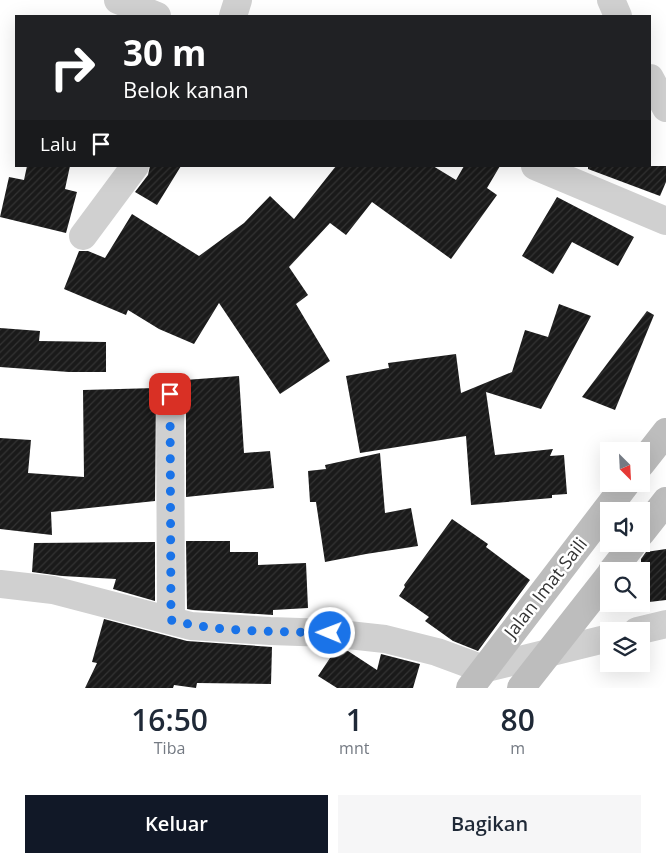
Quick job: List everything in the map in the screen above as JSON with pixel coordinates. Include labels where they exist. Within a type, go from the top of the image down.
[{"type":"main road","points":[[650,452],[666,432]]},
{"type":"main road","name":"Jalan Imat Saili","points":[[477,679],[620,492]]},
{"type":"main road","points":[[650,521],[666,501]]},
{"type":"main road","points":[[619,562],[627,552]]},
{"type":"main road","points":[[521,688],[600,588]]},
{"type":"street","points":[[118,0],[156,15]]},
{"type":"street","points":[[233,15],[238,0]]},
{"type":"street","points":[[611,0],[618,15]]},
{"type":"street","points":[[651,80],[666,108]]},
{"type":"street","points":[[83,236],[134,167]]},
{"type":"street","points":[[537,167],[666,222]]},
{"type":"street","points":[[170,394],[171,620]]},
{"type":"street","points":[[0,584],[53,590],[191,626],[330,633],[384,639],[437,652],[477,679],[551,651],[600,640]]},
{"type":"street","points":[[650,628],[666,624]]},
{"type":"building","points":[[666,166],[666,182],[660,196],[588,169],[588,167]]},
{"type":"building","points":[[27,167],[70,167],[65,189],[77,192],[66,233],[0,217],[9,177],[24,180]]},
{"type":"building","points":[[150,167],[180,167],[157,205],[135,192],[148,175]]},
{"type":"building","points":[[335,167],[435,167],[456,180],[463,167],[499,167],[487,188],[497,195],[451,259],[372,202],[346,235],[330,223],[289,267],[308,295],[296,304],[330,361],[280,394],[219,303],[194,344],[159,329],[128,310],[126,315],[64,289],[79,251],[88,251],[105,258],[132,214],[199,256],[244,223],[270,196],[294,219]]},
{"type":"building","points":[[557,197],[634,237],[618,266],[572,242],[553,274],[522,256]]},
{"type":"building","points":[[559,304],[591,316],[541,409],[486,392],[495,455],[553,449],[550,456],[564,455],[567,494],[552,495],[552,498],[471,505],[466,436],[360,453],[346,376],[389,368],[388,363],[456,354],[461,393],[512,372],[525,330],[548,337]]},
{"type":"building","points":[[647,311],[654,315],[615,410],[582,397]]},
{"type":"building","points":[[0,328],[40,331],[39,341],[106,342],[106,372],[69,372],[0,367]]},
{"type":"building","points":[[239,376],[244,453],[270,451],[274,488],[186,497],[186,393],[183,384],[185,384],[185,380]]},
{"type":"building","points":[[156,388],[155,501],[51,512],[52,535],[0,529],[0,438],[31,440],[28,473],[84,477],[83,390]]},
{"type":"building","points":[[380,453],[385,513],[411,508],[418,546],[325,562],[316,502],[310,502],[308,471],[326,469],[325,465]]},
{"type":"building","points":[[452,519],[488,544],[486,547],[530,580],[478,651],[453,641],[425,621],[429,617],[399,596],[405,587],[404,585]]},
{"type":"building","points":[[186,541],[230,541],[230,552],[258,552],[258,565],[306,563],[308,608],[273,610],[273,615],[187,609]]},
{"type":"building","points":[[155,542],[155,601],[113,589],[116,579],[32,572],[34,543]]},
{"type":"building","points":[[666,549],[666,600],[650,602],[650,562],[641,562],[641,559],[646,552]]},
{"type":"building","points":[[104,619],[187,641],[272,647],[271,684],[197,683],[196,688],[174,685],[173,688],[85,688],[97,663],[92,662]]},
{"type":"building","points":[[336,649],[348,651],[377,670],[381,654],[420,664],[413,688],[337,688],[318,676]]},
{"type":"route","points":[[170,394],[171,620],[191,626],[330,633]]}]
